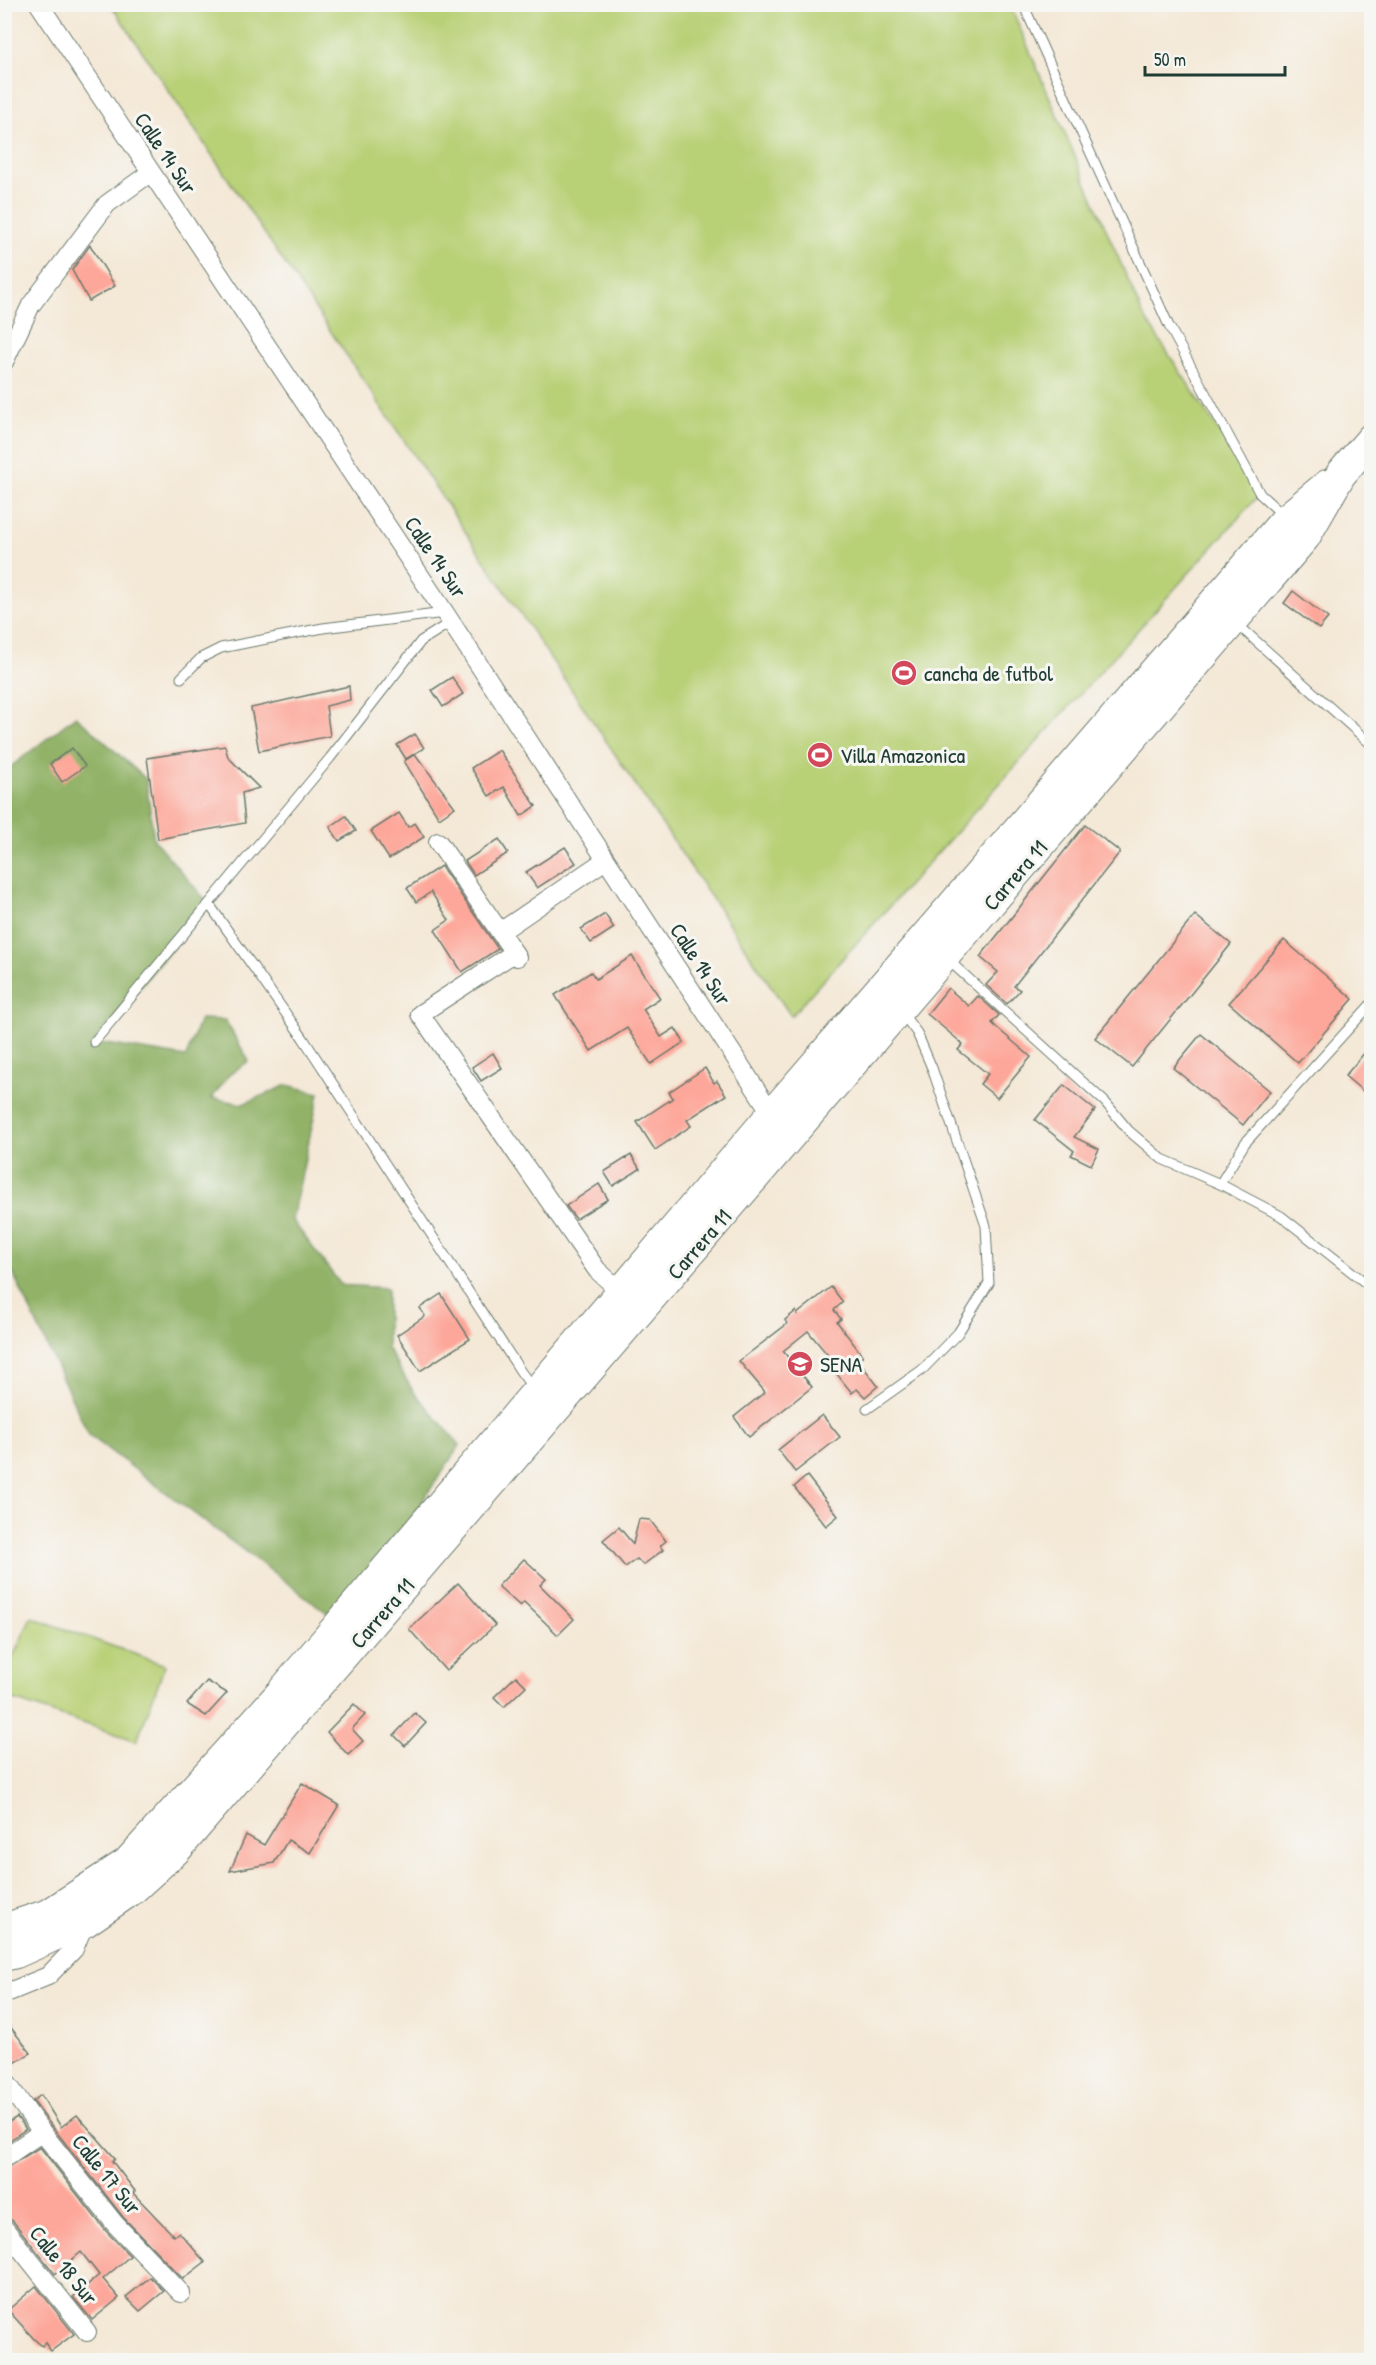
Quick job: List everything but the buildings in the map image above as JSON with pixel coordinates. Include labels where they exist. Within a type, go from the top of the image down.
[{"type":"main road","name":"Carrera 11","points":[[4,1929],[49,1914],[127,1863],[280,1694],[772,1114],[888,1001],[1371,438]]},
{"type":"main road","name":"Carrera 11","points":[[4,1956],[16,1953],[85,1922],[133,1889],[176,1850],[795,1133],[888,1001],[945,957],[1233,620],[1295,528]]},
{"type":"street","name":"Calle 14 Sur","points":[[39,4],[448,617],[604,861],[772,1114],[795,1133]]},
{"type":"street","points":[[4,362],[31,305],[107,204],[150,173]]},
{"type":"street","points":[[438,842],[516,955],[420,1014],[597,1270],[621,1292]]},
{"type":"street","points":[[500,932],[604,861]]},
{"type":"street","points":[[4,1994],[48,1976],[74,1950],[85,1922]]},
{"type":"street","name":"Calle 17 Sur","points":[[4,2079],[42,2132],[116,2224],[181,2293]]},
{"type":"street","points":[[4,2158],[42,2132]]},
{"type":"street","name":"Calle 18 Sur","points":[[4,2228],[87,2332]]},
{"type":"lane","points":[[1023,4],[1169,326],[1260,494],[1295,528]]},
{"type":"lane","points":[[181,678],[201,658],[221,648],[323,628],[448,617]]},
{"type":"lane","points":[[94,1042],[330,758],[422,641],[448,617]]},
{"type":"lane","points":[[1233,620],[1371,745]]},
{"type":"lane","points":[[209,904],[303,1038],[514,1362],[537,1392]]},
{"type":"lane","points":[[945,957],[1105,1102],[1129,1131],[1162,1159],[1220,1184],[1281,1216],[1371,1288]]},
{"type":"lane","points":[[867,1409],[922,1370],[958,1333],[989,1283],[986,1226],[932,1068],[917,1033],[888,1001]]},
{"type":"lane","points":[[1220,1184],[1245,1143],[1371,1003]]},
{"type":"green space","name":"Villa Amazonica","points":[[111,5],[1010,5],[1143,315],[1260,494],[791,1016]]},
{"type":"green space","points":[[76,716],[146,779],[154,840],[209,904],[94,1042],[186,1057],[200,1019],[225,1020],[249,1061],[229,1075],[212,1098],[243,1104],[287,1085],[319,1093],[292,1220],[341,1285],[387,1288],[387,1348],[413,1391],[460,1445],[341,1623],[89,1435],[5,1256],[4,772]]},
{"type":"green space","points":[[31,1617],[165,1665],[137,1741],[5,1697],[5,1675]]},
{"type":"place","name":"cancha de futbol","points":[[904,673]]},
{"type":"place","name":"Villa Amazonica","points":[[820,755]]},
{"type":"place","name":"SENA","points":[[800,1364]]}]
